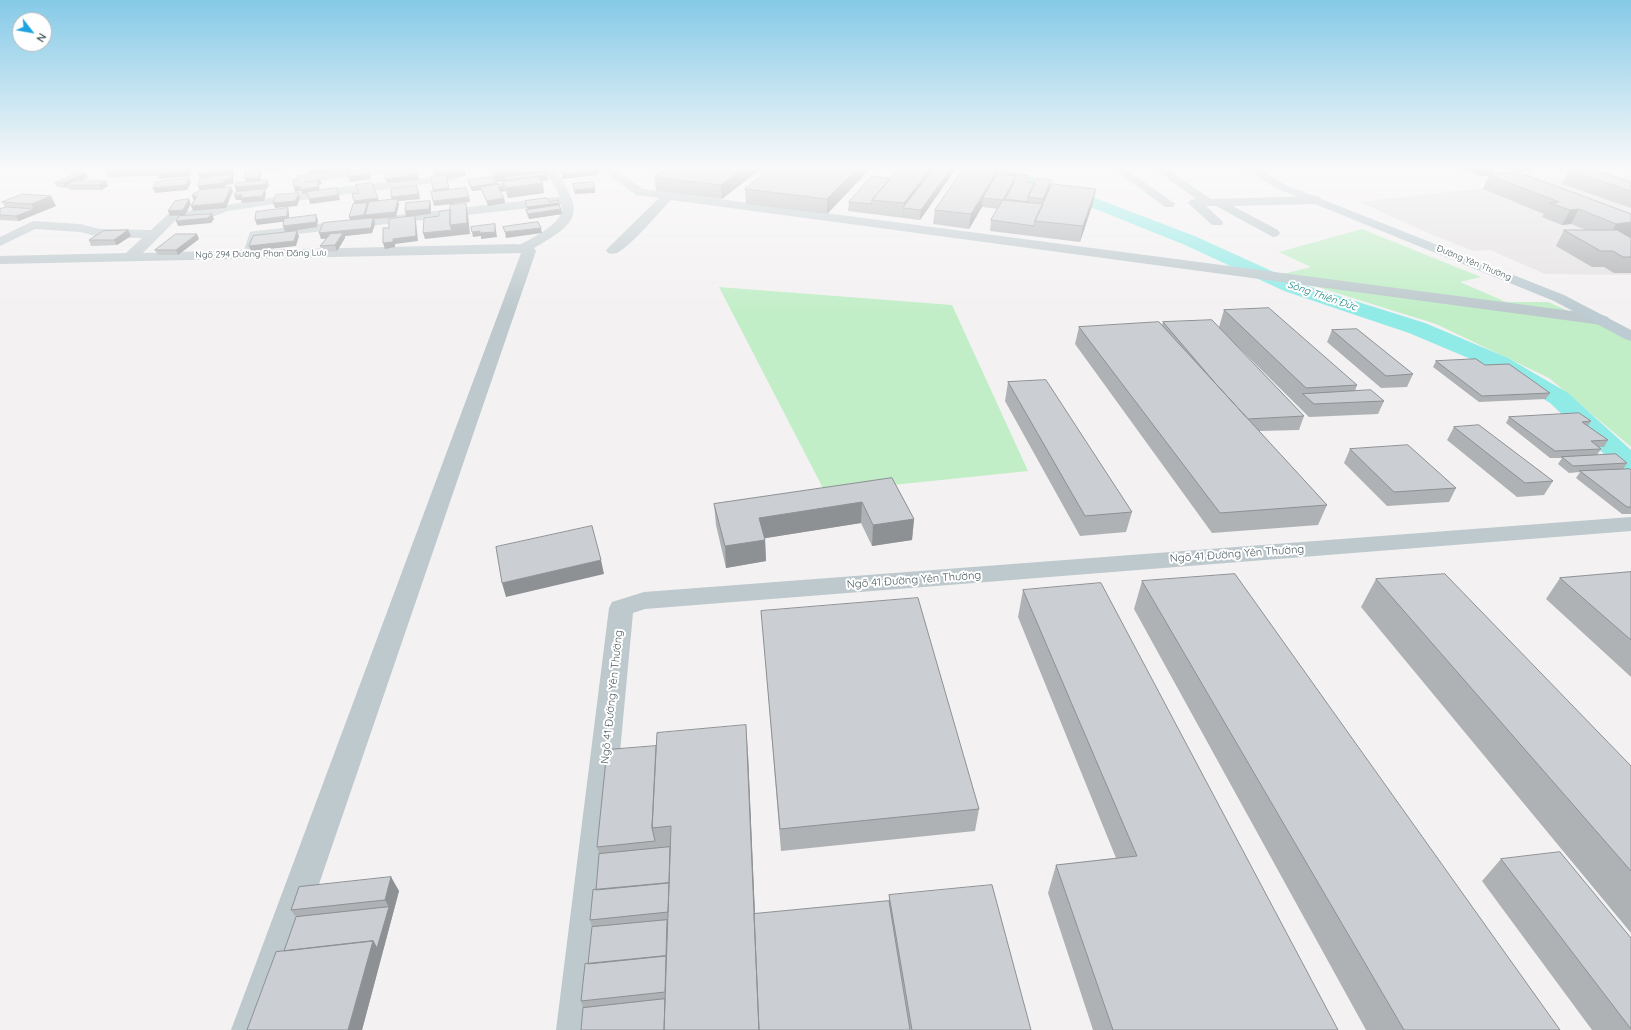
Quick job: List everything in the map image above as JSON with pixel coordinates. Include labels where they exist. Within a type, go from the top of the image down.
[{"type":"main road","name":"Đường Yên Thường","points":[[1353,215],[1559,298],[1631,336]]},
{"type":"main road","points":[[1602,320],[1631,322]]},
{"type":"street","points":[[130,257],[172,217],[189,215]]},
{"type":"street","points":[[249,255],[255,235],[432,215]]},
{"type":"street","points":[[522,249],[564,222],[568,215]]},
{"type":"street","points":[[612,250],[623,242],[649,215]]},
{"type":"street","points":[[812,215],[1602,320]]},
{"type":"street","points":[[1209,215],[1217,222]]},
{"type":"street","points":[[1238,215],[1273,233]]},
{"type":"street","points":[[0,242],[33,225],[80,228],[100,233],[154,234]]},
{"type":"street","points":[[250,1030],[529,251],[522,249]]},
{"type":"street","name":"Ngõ 294 Đường Phan Đăng Lưu","points":[[0,260],[522,249]]},
{"type":"street","name":"Ngõ 41 Đường Yên Thường","points":[[575,1030],[621,608],[644,601],[1627,524]]},
{"type":"shaded area","points":[[1388,215],[1631,215],[1631,275],[1545,274],[1490,250],[1473,251]]},
{"type":"green space","points":[[1362,229],[1481,277],[1460,282],[1506,302],[1548,302],[1607,328],[1631,341],[1631,447],[1549,378],[1436,324],[1279,275],[1311,267],[1279,252]]},
{"type":"green space","points":[[719,287],[952,305],[1028,471],[825,492]]},
{"type":"building","points":[[211,215],[208,218],[176,221],[179,216]]},
{"type":"building","points":[[256,215],[287,215],[287,216],[255,220]]},
{"type":"building","points":[[316,215],[316,222],[283,226],[284,219]]},
{"type":"building","points":[[350,215],[364,215],[349,217]]},
{"type":"building","points":[[450,215],[467,215],[467,223],[450,225]]},
{"type":"building","points":[[450,215],[450,225],[452,230],[423,233],[424,218]]},
{"type":"building","points":[[994,215],[1038,215],[1034,226],[991,220]]},
{"type":"building","points":[[1038,215],[1087,215],[1083,226],[1035,221]]},
{"type":"building","points":[[1594,215],[1631,215],[1631,222],[1616,224]]},
{"type":"building","points":[[415,216],[416,236],[393,239],[393,242],[383,243],[383,228],[389,228],[389,219]]},
{"type":"building","points":[[373,218],[371,228],[319,233],[323,223]]},
{"type":"building","points":[[538,222],[541,228],[505,232],[503,227]]},
{"type":"building","points":[[495,224],[495,232],[472,232],[471,227]]},
{"type":"building","points":[[128,230],[114,240],[89,240],[103,231]]},
{"type":"building","points":[[1564,230],[1617,230],[1631,238],[1631,257],[1623,257],[1613,251],[1601,251]]},
{"type":"building","points":[[297,231],[294,241],[249,246],[253,236]]},
{"type":"building","points":[[343,233],[335,245],[320,246],[330,234]]},
{"type":"building","points":[[176,234],[197,234],[176,250],[155,250]]},
{"type":"building","points":[[1269,308],[1357,385],[1306,388],[1224,310]]},
{"type":"building","points":[[1212,320],[1304,416],[1248,419],[1163,322]]},
{"type":"building","points":[[1159,322],[1327,505],[1220,513],[1079,327]]},
{"type":"building","points":[[1357,329],[1413,374],[1386,376],[1332,330]]},
{"type":"building","points":[[1476,359],[1485,365],[1509,364],[1550,393],[1482,396],[1436,361]]},
{"type":"building","points":[[1046,380],[1132,512],[1085,516],[1008,382]]},
{"type":"building","points":[[1371,390],[1384,401],[1314,404],[1303,394]]},
{"type":"building","points":[[1579,413],[1591,421],[1582,422],[1608,440],[1591,441],[1601,449],[1555,451],[1509,417]]},
{"type":"building","points":[[1479,425],[1553,481],[1525,483],[1454,427]]},
{"type":"building","points":[[1408,445],[1456,488],[1394,492],[1350,449]]},
{"type":"building","points":[[1616,454],[1627,463],[1573,466],[1562,457]]},
{"type":"building","points":[[1630,469],[1631,507],[1627,507],[1580,471]]},
{"type":"building","points":[[892,478],[914,519],[873,525],[862,502],[759,518],[765,540],[725,546],[714,504]]},
{"type":"building","points":[[592,526],[601,560],[502,583],[496,547]]},
{"type":"building","points":[[1631,572],[1631,640],[1560,578]]},
{"type":"building","points":[[1235,574],[1560,1030],[1404,1030],[1142,581]]},
{"type":"building","points":[[1445,574],[1631,766],[1631,871],[1376,579]]},
{"type":"building","points":[[1101,583],[1338,1030],[1113,1030],[1056,865],[1137,856],[1023,590]]},
{"type":"building","points":[[918,598],[979,809],[780,829],[761,611]]},
{"type":"building","points":[[746,725],[759,1030],[664,1030],[671,826],[652,828],[657,733]]},
{"type":"building","points":[[656,746],[652,828],[655,841],[597,847],[607,750]]},
{"type":"building","points":[[670,847],[669,883],[596,890],[599,854]]},
{"type":"building","points":[[1560,852],[1631,938],[1631,1029],[1501,859]]},
{"type":"building","points":[[391,877],[385,900],[291,910],[299,887]]},
{"type":"building","points":[[669,883],[668,912],[590,920],[593,890]]},
{"type":"building","points":[[992,885],[1031,1030],[912,1030],[889,895]]},
{"type":"building","points":[[889,901],[910,1030],[759,1030],[754,914]]},
{"type":"building","points":[[389,907],[377,948],[373,941],[284,951],[296,917]]},
{"type":"building","points":[[667,920],[666,956],[588,964],[592,927]]},
{"type":"building","points":[[373,941],[348,1030],[247,1030],[276,952]]},
{"type":"building","points":[[666,956],[665,992],[581,1001],[585,964]]},
{"type":"building","points":[[665,999],[664,1030],[581,1030],[583,1008]]},
{"type":"waterway","name":"Sông Thiên Đức","points":[[1125,215],[1191,241],[1291,287],[1417,328],[1500,363],[1559,398],[1631,464]]}]
